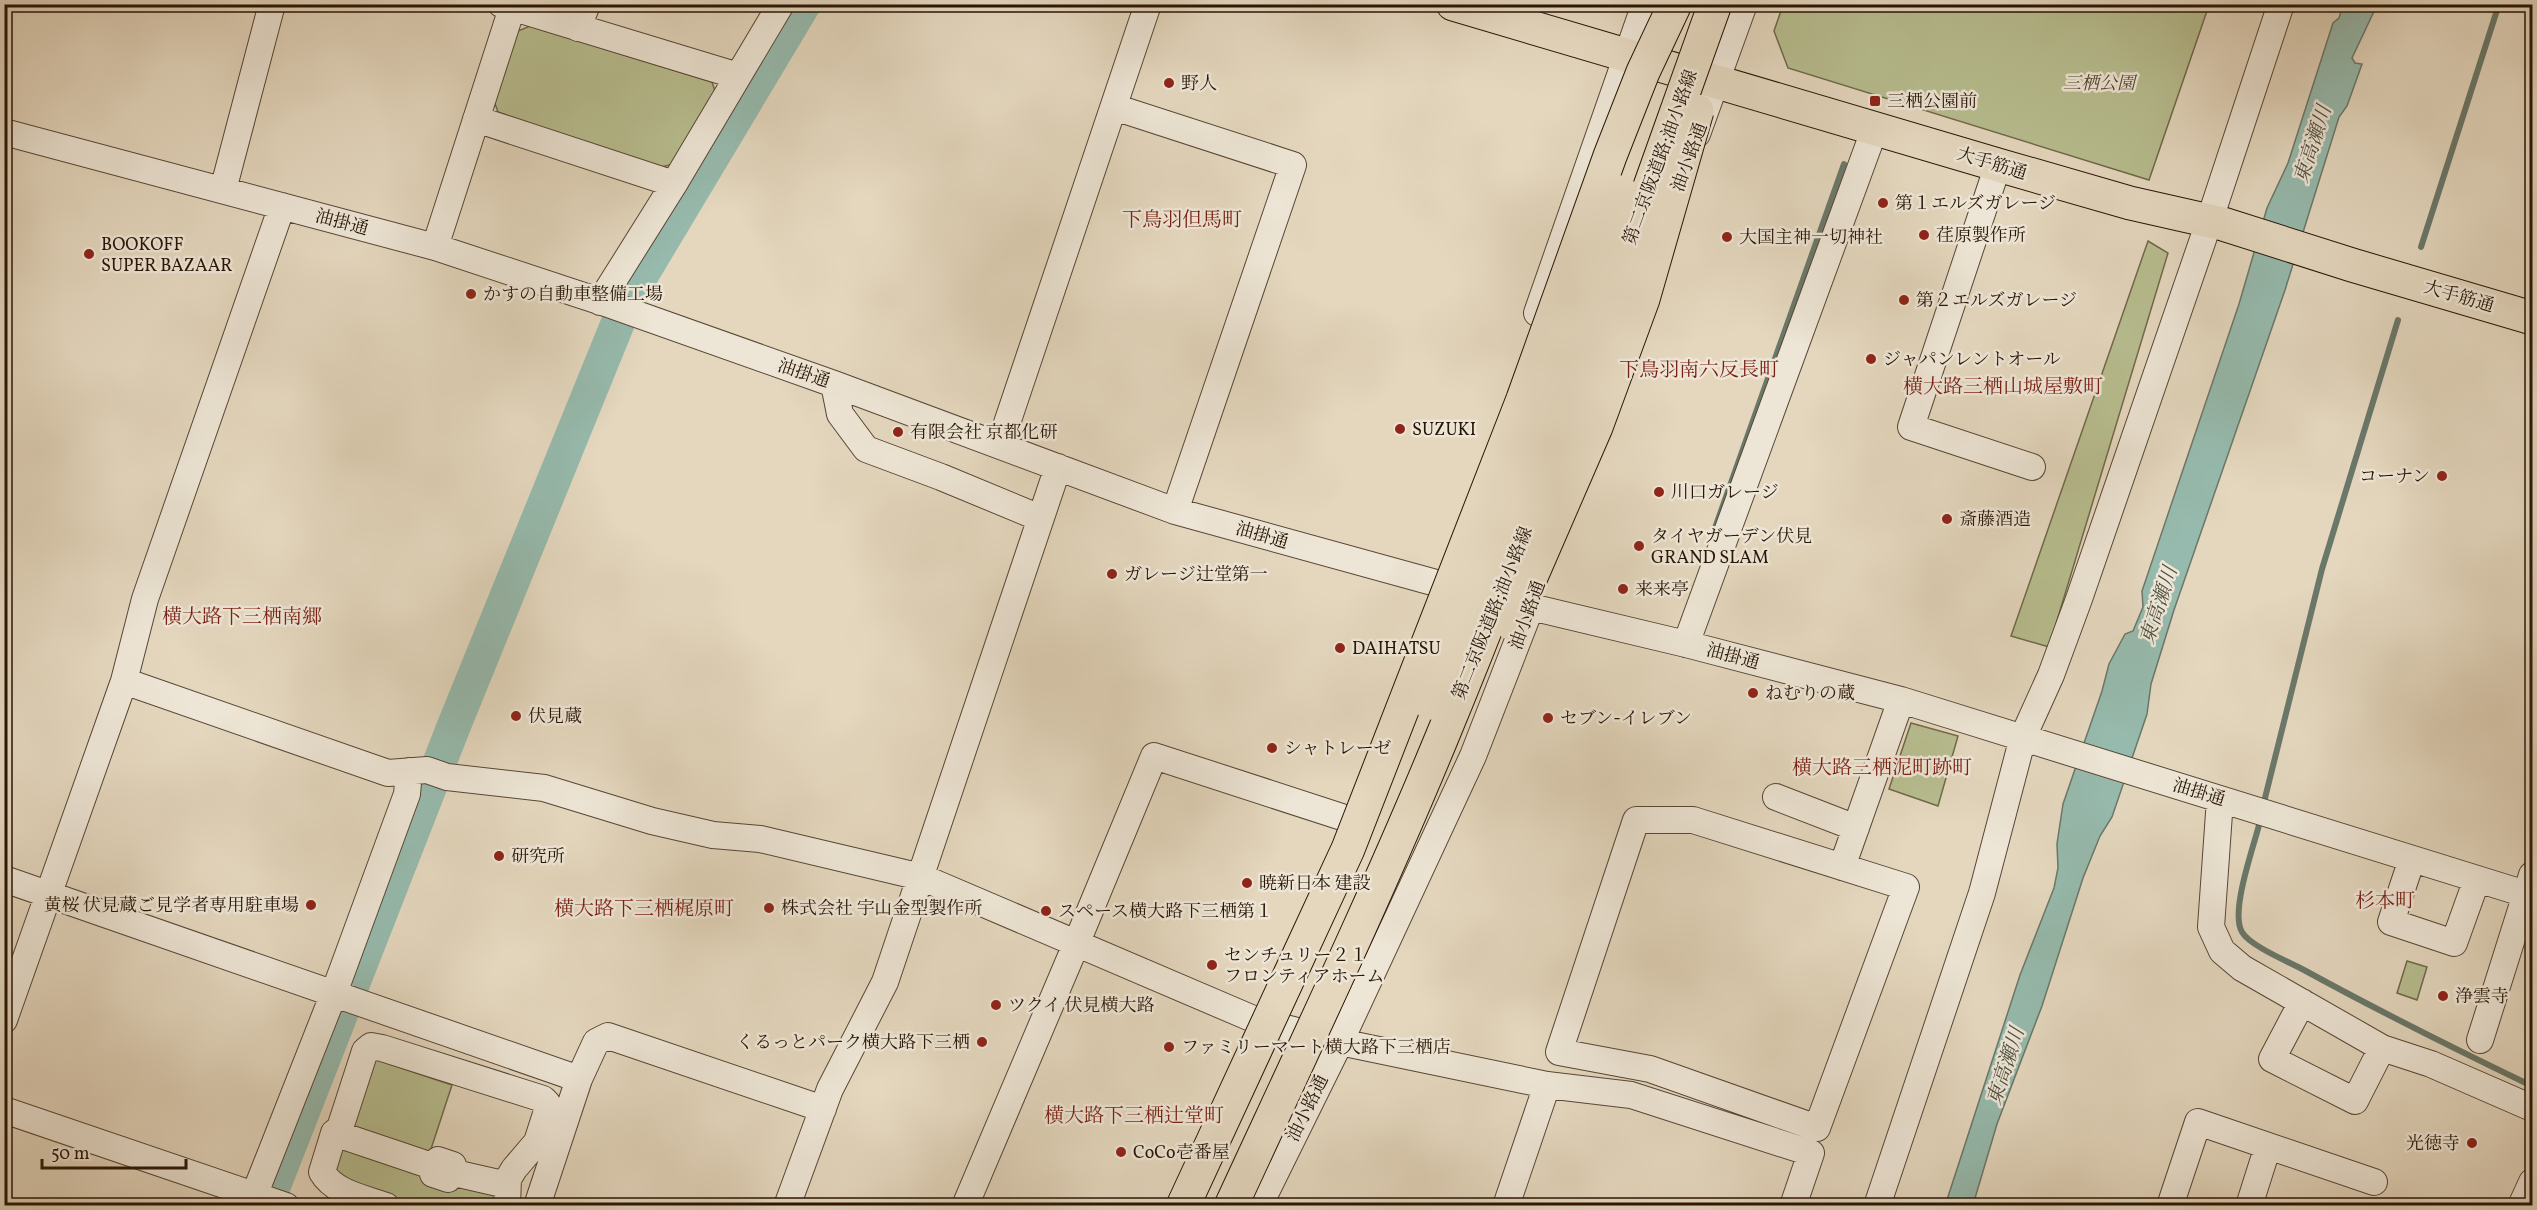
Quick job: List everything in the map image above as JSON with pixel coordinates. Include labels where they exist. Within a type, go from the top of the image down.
[{"type":"main road","name":"大手筋通","points":[[1453,4],[2130,203],[2216,223],[2532,318]]},
{"type":"main road","points":[[1183,1206],[1348,849],[1522,399],[1610,156],[1643,72],[1675,4]]},
{"type":"main road","name":"第二京阪道路;油小路線","points":[[1205,1206],[1379,826],[1452,648],[1529,450],[1686,4]]},
{"type":"main road","name":"第二京阪道路;油小路線","points":[[1232,1206],[1385,871],[1443,735],[1539,493],[1715,4]]},
{"type":"main road","points":[[1247,1206],[1278,1126],[1501,645],[1596,427],[1643,299],[1689,144],[1723,4]]},
{"type":"street","points":[[223,190],[272,4]]},
{"type":"street","points":[[605,303],[781,4]]},
{"type":"street","points":[[1000,444],[1148,4]]},
{"type":"street","points":[[1177,1206],[1350,819],[1443,586],[1625,55],[1645,4]]},
{"type":"street","name":"油小路通","points":[[1259,1206],[1340,1042],[1473,756],[1531,608],[1605,387],[1744,4]]},
{"type":"street","points":[[1876,1206],[1982,893],[2022,737],[2051,675],[2216,223],[2281,4]]},
{"type":"street","points":[[435,247],[476,119],[506,6],[582,16],[738,76]]},
{"type":"street","points":[[1114,106],[1293,165],[1175,511]]},
{"type":"street","points":[[476,119],[674,184]]},
{"type":"street","points":[[1686,644],[1875,128]]},
{"type":"street","name":"油掛通","points":[[4,132],[435,247],[605,303],[834,384],[1175,511],[1443,586],[1686,644],[1901,700],[2477,879],[2530,889]]},
{"type":"street","points":[[1998,165],[1911,427],[2032,467]]},
{"type":"street","points":[[4,1020],[124,681],[145,599],[282,206]]},
{"type":"street","points":[[834,384],[840,414],[866,449],[1040,518]]},
{"type":"street","points":[[787,1206],[830,1089],[885,982],[1058,466]]},
{"type":"street","points":[[124,681],[388,773],[428,773],[544,788],[652,821],[713,835],[760,839],[921,877],[1258,1021],[1340,1042],[1547,1085],[1631,1095],[1811,1153],[1793,1206]]},
{"type":"street","points":[[1842,867],[1901,700]]},
{"type":"street","points":[[964,1206],[1154,756],[1350,819]]},
{"type":"street","points":[[4,1110],[265,1201],[334,993],[407,794],[428,773]]},
{"type":"street","points":[[1776,797],[1856,828]]},
{"type":"street","points":[[2232,803],[2211,927],[2222,951],[2242,968],[2382,1048],[2431,1064],[2532,1108]]},
{"type":"street","points":[[1636,820],[1693,820],[1842,867],[1906,887],[1817,1128],[1650,1069],[1559,1052],[1636,820]]},
{"type":"street","points":[[2412,859],[2391,922],[2454,943],[2477,879]]},
{"type":"street","points":[[4,879],[579,1079]]},
{"type":"street","points":[[2481,1040],[2530,889]]},
{"type":"street","points":[[2302,1002],[2272,1059],[2355,1101],[2382,1048]]},
{"type":"street","points":[[384,1011],[373,1046],[365,1051],[340,1128],[334,1133],[322,1172],[342,1198],[386,1206]]},
{"type":"street","points":[[334,1133],[443,1169],[507,1195],[514,1168],[537,1142],[553,1108],[579,1079],[596,1042],[608,1036],[823,1109]]},
{"type":"street","points":[[373,1046],[553,1108]]},
{"type":"street","points":[[537,1206],[553,1108],[554,1071]]},
{"type":"street","points":[[1506,1206],[1547,1085]]},
{"type":"street","points":[[2170,1206],[2198,1122],[2374,1182]]},
{"type":"street","points":[[2249,1206],[2268,1146]]},
{"type":"street","points":[[2521,1206],[2532,1182]]},
{"type":"green space","name":"三栖公園","points":[[1783,4],[2209,5],[2149,180],[1788,68],[1774,31]]},
{"type":"green space","points":[[530,26],[712,82],[717,97],[674,164],[657,168],[498,112],[494,101],[518,31]]},
{"type":"green space","points":[[2148,241],[2168,253],[2049,647],[2011,636]]},
{"type":"green space","points":[[1911,723],[1958,736],[1938,806],[1889,789]]},
{"type":"green space","points":[[2407,961],[2427,967],[2417,1000],[2397,993]]},
{"type":"green space","points":[[374,1059],[452,1085],[430,1152],[351,1127]]},
{"type":"green space","points":[[337,1143],[493,1187],[502,1205],[401,1205],[333,1183]]},
{"type":"water","name":"東高瀬川","points":[[2343,5],[2377,5],[2352,58],[2355,63],[2362,64],[2347,106],[2339,117],[2285,290],[2174,610],[2151,684],[2147,714],[2112,817],[2100,836],[2083,878],[2042,1006],[1997,1124],[1973,1205],[1945,1206],[2020,975],[2054,888],[2058,868],[2057,844],[2063,804],[2109,664],[2125,634],[2133,631],[2143,607],[2142,591],[2239,304],[2267,208],[2288,163],[2333,23],[2339,18]]},
{"type":"waterway","points":[[266,1206],[455,723],[628,298],[804,4]]},
{"type":"waterway","points":[[2421,247],[2499,4]]},
{"type":"waterway","points":[[1715,528],[1844,164]]},
{"type":"waterway","points":[[2264,802],[2322,569],[2398,320]]},
{"type":"waterway","points":[[2259,825],[2244,880],[2239,910],[2239,923],[2246,937],[2270,953],[2360,1000],[2532,1086]]},
{"type":"place","name":"野人","points":[[1169,83]]},
{"type":"place","name":"三栖公園前","points":[[1875,101]]},
{"type":"place","name":"第１エルズガレージ","points":[[1883,203]]},
{"type":"place","name":"荏原製作所","points":[[1924,235]]},
{"type":"place","name":"大国主神一切神社","points":[[1727,237]]},
{"type":"place","name":"BOOKOFF SUPER BAZAAR","points":[[89,254]]},
{"type":"place","name":"かすの自動車整備工場","points":[[471,294]]},
{"type":"place","name":"第２エルズガレージ","points":[[1904,300]]},
{"type":"place","name":"ジャパンレントオール","points":[[1871,359]]},
{"type":"place","name":"SUZUKI","points":[[1400,429]]},
{"type":"place","name":"有限会社 京都化研","points":[[898,432]]},
{"type":"place","name":"コーナン","points":[[2442,476]]},
{"type":"place","name":"川口ガレージ","points":[[1659,492]]},
{"type":"place","name":"斎藤酒造","points":[[1947,519]]},
{"type":"place","name":"タイヤガーデン伏見 GRAND SLAM","points":[[1639,546]]},
{"type":"place","name":"ガレージ辻堂第一","points":[[1112,574]]},
{"type":"place","name":"来来亭","points":[[1623,589]]},
{"type":"place","name":"DAIHATSU","points":[[1340,648]]},
{"type":"place","name":"ねむりの蔵","points":[[1753,693]]},
{"type":"place","name":"伏見蔵","points":[[516,716]]},
{"type":"place","name":"セブン-イレブン","points":[[1548,718]]},
{"type":"place","name":"シャトレーゼ","points":[[1272,748]]},
{"type":"place","name":"研究所","points":[[499,856]]},
{"type":"place","name":"暁新日本 建設","points":[[1247,883]]},
{"type":"place","name":"黄桜 伏見蔵ご見学者専用駐車場","points":[[311,905]]},
{"type":"place","name":"株式会社 宇山金型製作所","points":[[769,908]]},
{"type":"place","name":"スペース横大路下三栖第１","points":[[1046,911]]},
{"type":"place","name":"センチュリー２１ フロンティアホーム","points":[[1212,965]]},
{"type":"place","name":"浄雲寺","points":[[2443,996]]},
{"type":"place","name":"ツクイ 伏見横大路","points":[[996,1005]]},
{"type":"place","name":"くるっとパーク横大路下三栖","points":[[982,1042]]},
{"type":"place","name":"ファミリーマート横大路下三栖店","points":[[1169,1047]]},
{"type":"place","name":"光徳寺","points":[[2472,1143]]},
{"type":"place","name":"CoCo壱番屋","points":[[1121,1152]]},
{"type":"district","name":"下鳥羽但馬町","points":[[1182,219]]},
{"type":"district","name":"下鳥羽南六反長町","points":[[1699,369]]},
{"type":"district","name":"横大路三栖山城屋敷町","points":[[2003,386]]},
{"type":"district","name":"横大路下三栖南郷","points":[[242,616]]},
{"type":"district","name":"横大路三栖泥町跡町","points":[[1882,767]]},
{"type":"district","name":"杉本町","points":[[2385,900]]},
{"type":"district","name":"横大路下三栖梶原町","points":[[644,908]]},
{"type":"district","name":"横大路下三栖辻堂町","points":[[1134,1115]]}]
